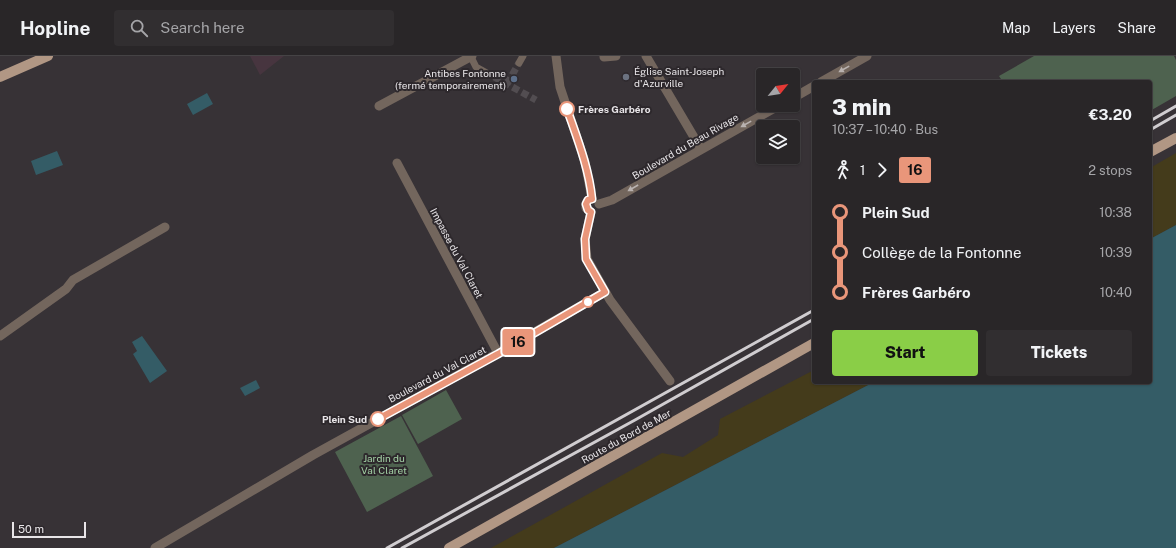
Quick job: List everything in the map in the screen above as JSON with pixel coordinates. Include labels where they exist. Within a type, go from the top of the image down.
[{"type":"main road","points":[[0,76],[48,56]]},
{"type":"main road","points":[[1152,151],[1176,138]]},
{"type":"main road","name":"Route du Bord de Mer","points":[[449,548],[812,344]]},
{"type":"street","points":[[379,106],[471,56],[476,66],[484,72]]},
{"type":"street","points":[[519,63],[523,56]]},
{"type":"street","points":[[556,56],[560,87],[585,162],[596,201],[588,200],[586,204],[588,210],[591,212],[585,239],[586,259],[605,292],[670,381]]},
{"type":"street","points":[[604,56],[616,56]]},
{"type":"street","points":[[646,56],[701,149]]},
{"type":"street","points":[[825,80],[867,56]]},
{"type":"street","points":[[800,94],[812,87]]},
{"type":"street","name":"Boulevard du Beau Rivage","points":[[596,201],[612,200],[767,112]]},
{"type":"street","name":"Impasse du Val Claret","points":[[397,163],[498,354]]},
{"type":"street","points":[[0,336],[66,289],[73,280],[165,227]]},
{"type":"street","name":"Boulevard du Val Claret","points":[[155,548],[313,455],[498,354],[605,292]]},
{"type":"shaded area","points":[[250,56],[284,56],[260,75]]},
{"type":"green space","points":[[1034,56],[1174,56],[1176,60],[1176,96],[1152,110],[1152,80],[1002,80],[999,76]]},
{"type":"green space","points":[[446,390],[462,419],[418,444],[402,415]]},
{"type":"green space","name":"Jardin du Val Claret","points":[[401,416],[433,476],[367,512],[335,452]]},
{"type":"sand","points":[[1176,153],[1176,225],[1152,238],[1152,167]]},
{"type":"sand","points":[[812,371],[812,384],[870,384],[554,548],[491,548],[662,453],[683,457],[718,435],[720,419]]},
{"type":"water","points":[[207,93],[213,104],[193,115],[187,104]]},
{"type":"water","points":[[57,151],[63,165],[36,175],[31,161]]},
{"type":"water","points":[[1176,225],[1176,548],[554,548],[870,384],[1152,384],[1152,238]]},
{"type":"water","points":[[142,336],[167,371],[150,383],[133,354],[137,351],[132,342]]},
{"type":"water","points":[[256,380],[260,388],[245,396],[240,388]]},
{"type":"tunnel","points":[[507,84],[519,63]]},
{"type":"tunnel","points":[[485,72],[536,100]]},
{"type":"railway","points":[[1152,120],[1176,106]]},
{"type":"railway","points":[[1152,129],[1176,115]]},
{"type":"railway","points":[[387,548],[812,311]]},
{"type":"railway","points":[[402,548],[635,420],[812,320]]},
{"type":"bus line","name":"16","points":[[378,419],[498,354],[605,292],[586,259],[585,239],[591,212],[586,208],[586,204],[588,200],[592,199],[591,190],[585,162],[567,109]]},
{"type":"place","name":"Église Saint-Joseph d'Azurville","points":[[626,77]]},
{"type":"place","name":"Antibes Fontonne (fermé temporairement)","points":[[514,79]]},
{"type":"place","name":"Frères Garbéro","points":[[567,109]]},
{"type":"place","name":"Plein Sud","points":[[378,419]]}]
